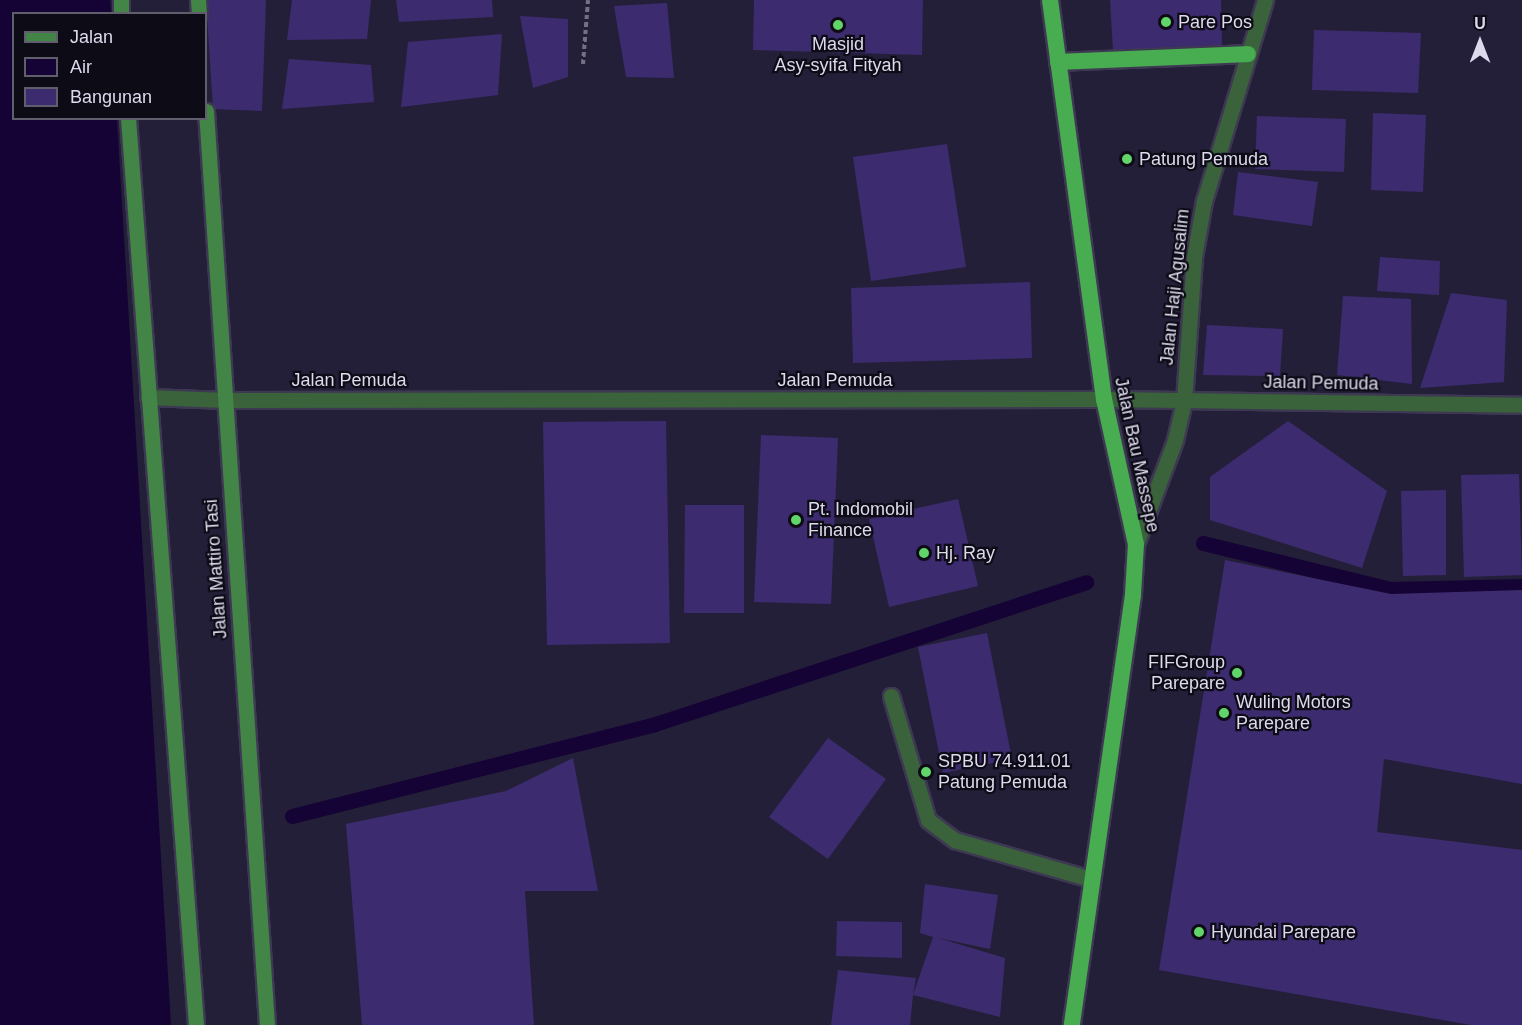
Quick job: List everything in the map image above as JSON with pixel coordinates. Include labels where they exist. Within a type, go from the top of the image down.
[{"type":"highway","name":"Jalan Bau Massepe","points":[[1050,0],[1104,399],[1136,544],[1133,595],[1072,1025]]},
{"type":"highway","points":[[1058,62],[1248,54]]},
{"type":"main road","points":[[128,120],[196,1025]]},
{"type":"main road","name":"Jalan Mattiro Tasi","points":[[207,120],[267,1025]]},
{"type":"street","name":"Jalan Haji Agusalim","points":[[1136,544],[1175,440],[1184,401],[1194,257],[1204,201],[1265,0]]},
{"type":"street","name":"Jalan Pemuda","points":[[148,396],[225,400],[1104,399],[1522,405]]},
{"type":"street","points":[[891,696],[928,820],[955,840],[1091,879]]},
{"type":"path","points":[[583,64],[588,0]]},
{"type":"water","points":[[0,0],[110,0],[111,12],[12,12],[12,120],[117,120],[171,1025],[0,1025]]},
{"type":"building","points":[[206,0],[266,0],[262,111],[213,109]]},
{"type":"building","points":[[292,0],[371,0],[367,39],[287,40]]},
{"type":"building","points":[[396,0],[492,0],[493,17],[399,22]]},
{"type":"building","name":"Masjid Asy-syifa Fityah","points":[[754,0],[923,0],[922,55],[753,50]]},
{"type":"building","name":"Pare Pos","points":[[1110,0],[1221,0],[1222,45],[1113,50]]},
{"type":"building","points":[[667,3],[674,78],[626,77],[614,6]]},
{"type":"building","points":[[520,16],[568,19],[568,77],[533,88]]},
{"type":"building","points":[[1314,30],[1421,33],[1418,93],[1312,90]]},
{"type":"building","points":[[502,34],[498,95],[401,107],[408,42]]},
{"type":"building","points":[[289,59],[371,65],[374,102],[282,109]]},
{"type":"building","points":[[1373,113],[1426,115],[1423,192],[1371,190]]},
{"type":"building","points":[[1257,116],[1346,119],[1344,172],[1255,169]]},
{"type":"building","points":[[947,144],[966,267],[871,281],[853,157]]},
{"type":"building","points":[[1238,172],[1318,182],[1312,226],[1233,215]]},
{"type":"building","points":[[1380,257],[1440,261],[1439,295],[1377,291]]},
{"type":"building","points":[[1030,282],[1032,358],[853,363],[851,288]]},
{"type":"building","points":[[1451,293],[1507,300],[1504,382],[1420,388]]},
{"type":"building","points":[[1343,296],[1411,299],[1412,384],[1337,375]]},
{"type":"building","points":[[1207,325],[1283,329],[1280,376],[1203,375]]},
{"type":"building","points":[[666,421],[670,643],[547,645],[543,422]]},
{"type":"building","points":[[1288,421],[1387,491],[1362,568],[1210,520],[1210,477]]},
{"type":"building","name":"Pt. Indomobil Finance","points":[[761,435],[838,438],[831,604],[754,602]]},
{"type":"building","points":[[1519,474],[1522,575],[1464,577],[1461,475]]},
{"type":"building","points":[[1446,490],[1446,575],[1403,576],[1401,491]]},
{"type":"building","name":"Hj. Ray","points":[[958,499],[978,586],[889,607],[869,519]]},
{"type":"building","points":[[685,505],[744,505],[744,613],[684,613]]},
{"type":"building","points":[[1225,560],[1391,594],[1522,590],[1522,784],[1384,759],[1377,832],[1522,850],[1522,1025],[1471,1025],[1159,970]]},
{"type":"building","points":[[987,633],[1012,759],[943,773],[918,647]]},
{"type":"building","points":[[828,738],[886,779],[828,859],[769,817]]},
{"type":"building","points":[[573,758],[598,891],[525,891],[534,1025],[362,1025],[346,824],[506,791]]},
{"type":"building","points":[[925,884],[998,895],[990,949],[938,938],[1005,958],[1000,1017],[913,995],[933,937],[920,933]]},
{"type":"building","points":[[837,921],[902,922],[902,958],[836,956]]},
{"type":"building","points":[[838,970],[916,978],[910,1025],[831,1025]]},
{"type":"waterway","points":[[1203,543],[1390,589],[1522,586]]},
{"type":"waterway","points":[[292,816],[655,724],[1086,582]]},
{"type":"place","name":"Pare Pos","points":[[1166,22]]},
{"type":"place","name":"Masjid Asy-syifa Fityah","points":[[838,25]]},
{"type":"place","name":"Patung Pemuda","points":[[1127,159]]},
{"type":"place","name":"Pt. Indomobil Finance","points":[[796,520]]},
{"type":"place","name":"Hj. Ray","points":[[924,553]]},
{"type":"place","name":"FIFGroup Parepare","points":[[1237,673]]},
{"type":"place","name":"Wuling Motors Parepare","points":[[1224,713]]},
{"type":"place","name":"SPBU 74.911.01 Patung Pemuda","points":[[926,772]]},
{"type":"place","name":"Hyundai Parepare","points":[[1199,932]]}]
